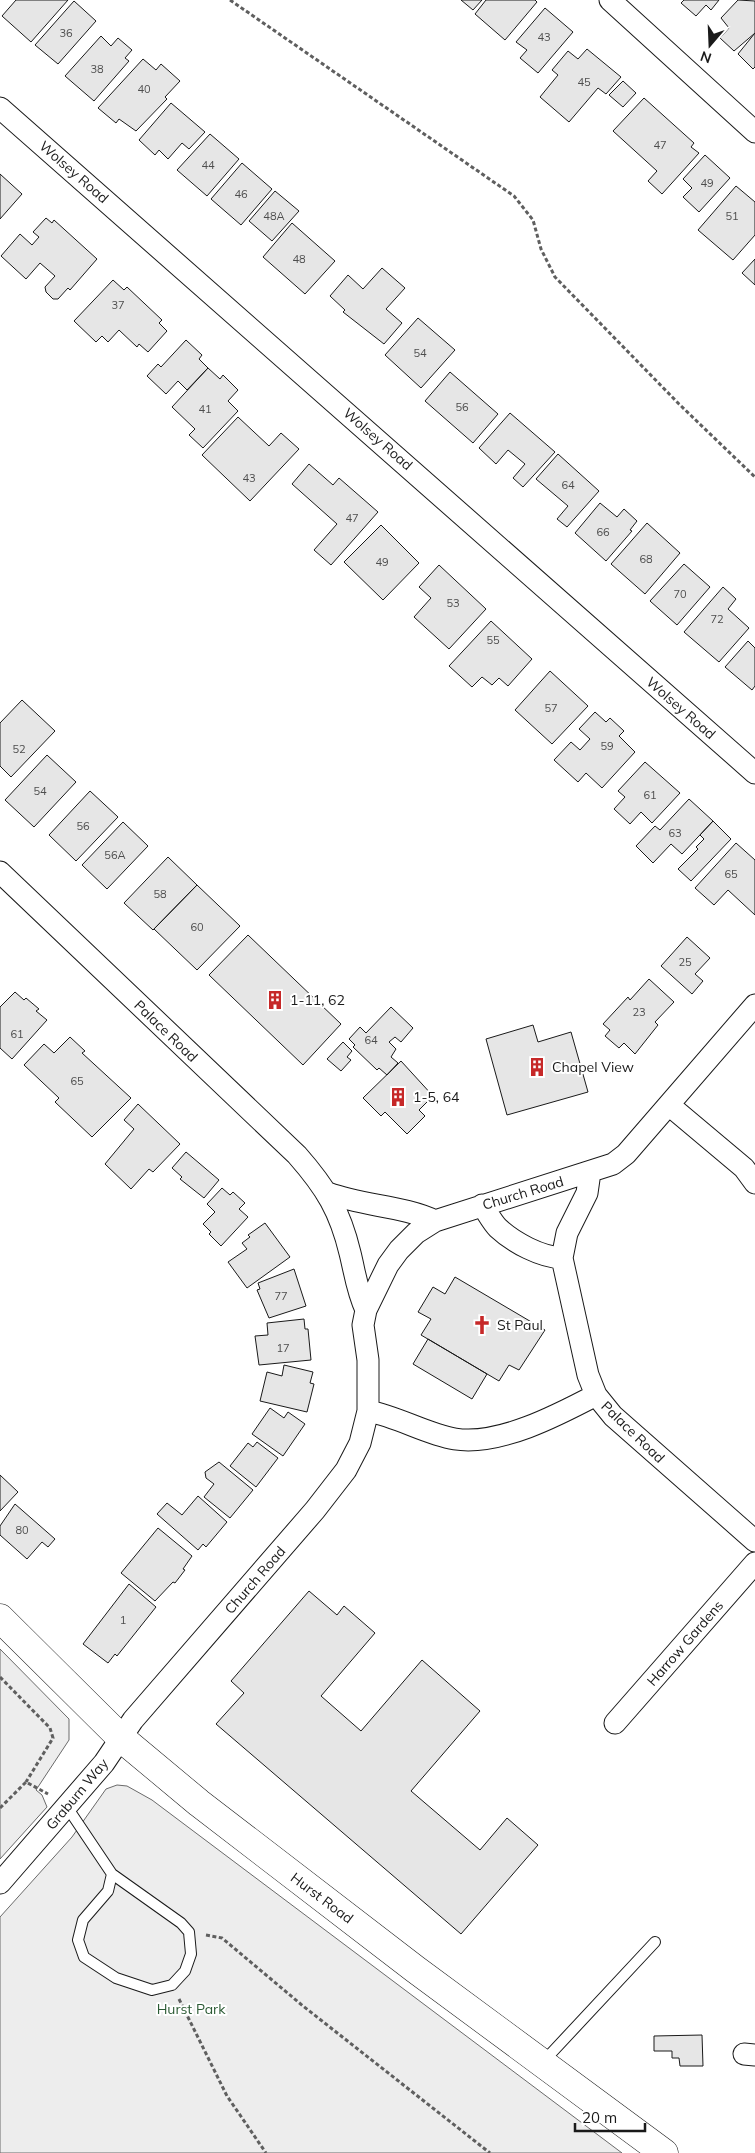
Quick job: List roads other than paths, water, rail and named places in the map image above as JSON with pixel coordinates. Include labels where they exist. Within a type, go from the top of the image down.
[{"type":"main road","name":"Hurst Road","points":[[0,1618],[122,1738],[264,1854],[664,2153]]},
{"type":"street","points":[[610,0],[755,132]]},
{"type":"street","name":"Wolsey Road","points":[[0,108],[755,773]]},
{"type":"street","name":"Palace Road","points":[[0,872],[297,1156],[328,1193],[341,1223],[358,1294],[366,1310]]},
{"type":"street","name":"Church Road","points":[[122,1738],[133,1720],[309,1517],[346,1470],[360,1443],[368,1411],[368,1360],[363,1325],[366,1310],[384,1272],[399,1250],[416,1233],[435,1221],[613,1164],[626,1154],[670,1105],[755,1005]]},
{"type":"street","points":[[670,1105],[744,1168],[755,1184]]},
{"type":"street","name":"Palace Road","points":[[590,1172],[587,1193],[567,1233],[562,1258],[588,1375],[596,1395],[613,1416],[755,1541]]},
{"type":"street","points":[[328,1193],[368,1205],[421,1214],[435,1221]]},
{"type":"street","points":[[482,1205],[496,1226],[504,1234],[550,1257],[562,1258]]},
{"type":"street","points":[[368,1411],[396,1417],[442,1436],[467,1440],[535,1425],[596,1395]]},
{"type":"street","name":"Harrow Gardens","points":[[615,1722],[755,1563]]},
{"type":"street","name":"Graburn Way","points":[[0,1883],[67,1807],[104,1763],[122,1738]]},
{"type":"lane","points":[[67,1807],[112,1874],[181,1923],[189,1932],[191,1954],[185,1971],[172,1985],[152,1990],[116,1978],[84,1957],[78,1940],[83,1920],[108,1891],[112,1874]]},
{"type":"lane","points":[[543,2062],[655,1942]]},
{"type":"place","name":"1-11, 62","points":[[275,1000]]},
{"type":"place","name":"Chapel View","points":[[537,1067]]},
{"type":"place","name":"1-5, 64","points":[[398,1097]]},
{"type":"place","name":"St Paul","points":[[482,1325]]},
{"type":"park label","name":"Hurst Park","points":[[191,2009]]}]
